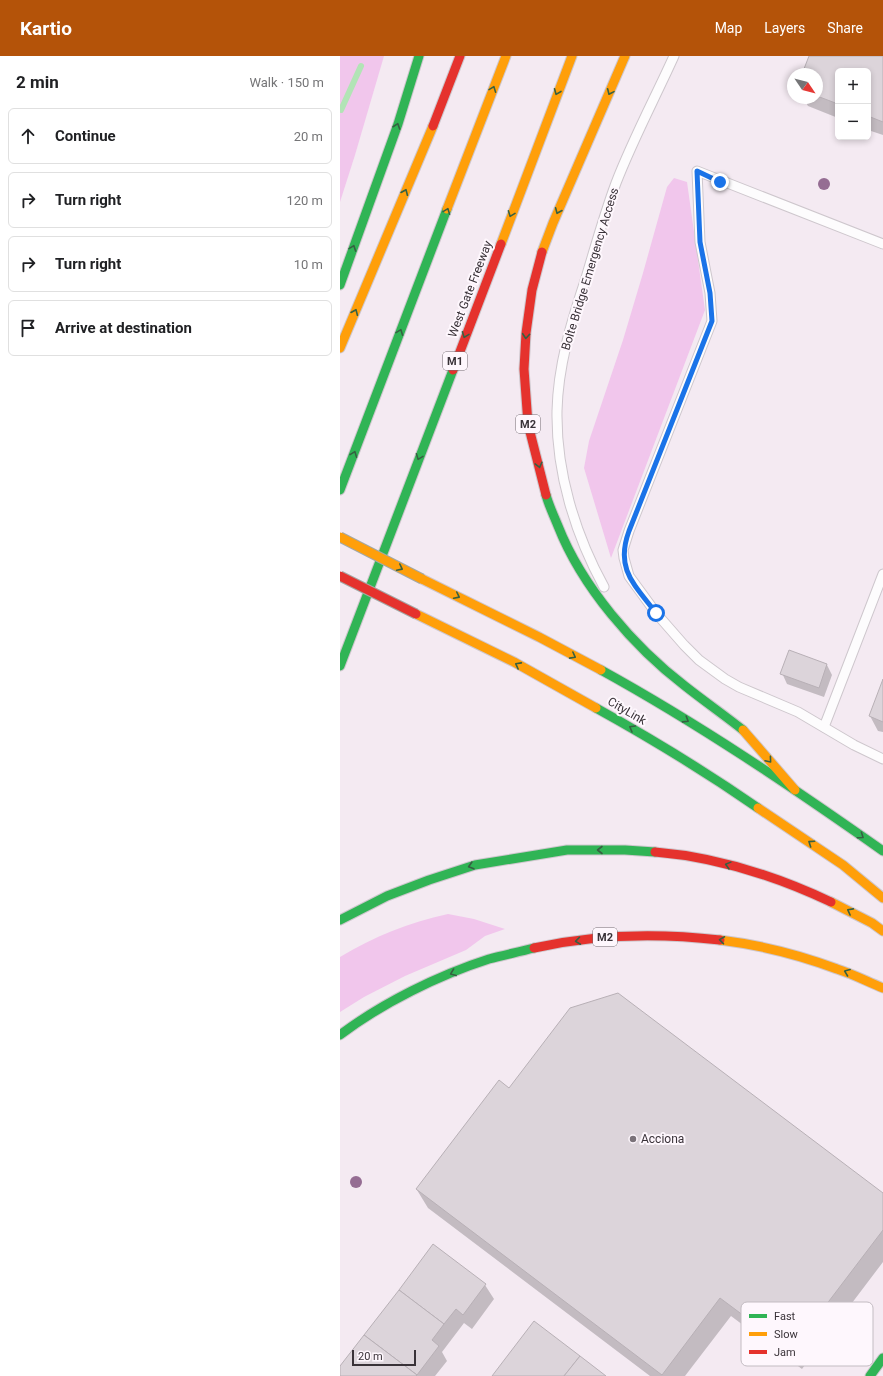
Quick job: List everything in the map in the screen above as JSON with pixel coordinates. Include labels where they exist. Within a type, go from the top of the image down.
[{"type":"main road","points":[[340,285],[398,124],[419,56]]},
{"type":"main road","points":[[340,348],[429,136],[460,56]]},
{"type":"main road","points":[[340,490],[506,56]]},
{"type":"main road","name":"West Gate Freeway","points":[[340,666],[572,56]]},
{"type":"main road","name":"M2","points":[[625,56],[556,216],[540,258],[532,290],[526,333],[524,369],[528,424],[547,499],[564,541],[598,597],[638,644],[684,686],[743,730],[794,790]]},
{"type":"main road","name":"CityLink","points":[[340,537],[519,627],[608,674],[733,750],[883,851]]},
{"type":"main road","name":"CityLink","points":[[340,576],[514,662],[586,701],[642,734],[713,777],[843,865],[883,898]]},
{"type":"main road","points":[[340,920],[387,896],[428,880],[475,865],[567,850],[625,850],[674,854],[725,864],[768,877],[810,892],[840,906],[872,923],[883,931]]},
{"type":"main road","name":"M2","points":[[340,1034],[396,1000],[450,974],[499,956],[556,944],[634,935],[666,935],[719,939],[751,944],[832,966],[861,977],[883,988]]},
{"type":"main road","points":[[870,1376],[883,1358]]},
{"type":"lane","name":"Bolte Bridge Emergency Access","points":[[638,644],[590,563],[578,529],[567,492],[563,472],[558,433],[557,410],[565,348],[603,220],[628,155],[674,56]]},
{"type":"lane","points":[[883,244],[697,171],[700,242],[710,293],[712,321],[632,523],[623,550],[626,569],[635,585],[669,629],[699,660],[725,679],[739,687],[798,712],[854,745],[883,758]]},
{"type":"lane","points":[[824,727],[883,574]]},
{"type":"shaded area","points":[[340,56],[384,56],[340,202]]},
{"type":"shaded area","points":[[674,178],[687,182],[705,310],[611,558],[584,468],[589,441],[623,340],[667,187]]},
{"type":"shaded area","points":[[448,914],[474,919],[505,929],[485,936],[466,950],[405,976],[364,997],[340,1012],[340,957],[392,931]]},
{"type":"building","points":[[809,56],[883,56],[883,122],[871,117],[871,68],[835,68],[835,103],[823,98],[823,68],[804,68]]},
{"type":"building","points":[[789,650],[827,664],[819,688],[780,674]]},
{"type":"building","points":[[883,679],[883,722],[869,716]]},
{"type":"building","name":"Acciona","points":[[618,993],[883,1193],[883,1230],[828,1302],[741,1302],[741,1314],[720,1298],[662,1375],[416,1189],[499,1080],[509,1088],[570,1008]]},
{"type":"building","points":[[433,1244],[486,1284],[463,1315],[456,1309],[444,1324],[399,1290]]},
{"type":"building","points":[[399,1290],[444,1324],[432,1340],[439,1346],[417,1375],[364,1335]]},
{"type":"building","points":[[534,1321],[580,1356],[564,1376],[492,1376]]},
{"type":"building","points":[[364,1335],[417,1375],[340,1376],[340,1366]]},
{"type":"building","points":[[580,1356],[606,1376],[564,1376]]},
{"type":"waterway","points":[[341,110],[361,66]]},
{"type":"traffic: fast","points":[[340,285],[398,124],[419,56]]},
{"type":"traffic: fast","points":[[340,490],[447,209]]},
{"type":"traffic: fast","points":[[340,666],[453,370]]},
{"type":"traffic: fast","points":[[546,495],[568,549],[595,593],[611,614],[647,653],[666,670],[692,692],[743,730]]},
{"type":"traffic: fast","points":[[601,670],[674,712],[745,757],[883,851]]},
{"type":"traffic: fast","points":[[596,708],[678,756],[758,808]]},
{"type":"traffic: fast","points":[[340,920],[387,896],[475,865],[567,850],[625,850],[655,852]]},
{"type":"traffic: fast","points":[[340,1035],[356,1023],[392,1001],[451,973],[489,959],[534,948]]},
{"type":"traffic: fast","points":[[870,1376],[883,1358]]},
{"type":"traffic: slow","points":[[447,209],[506,56]]},
{"type":"traffic: slow","points":[[501,244],[572,56]]},
{"type":"traffic: slow","points":[[542,252],[625,56]]},
{"type":"traffic: slow","points":[[340,348],[433,126]]},
{"type":"traffic: slow","points":[[340,537],[422,579]]},
{"type":"traffic: slow","points":[[422,579],[539,637],[601,670]]},
{"type":"traffic: slow","points":[[416,614],[514,662],[596,708]]},
{"type":"traffic: slow","points":[[743,730],[795,790]]},
{"type":"traffic: slow","points":[[758,808],[843,865],[883,898]]},
{"type":"traffic: slow","points":[[831,902],[872,923],[883,931]]},
{"type":"traffic: slow","points":[[720,940],[794,955],[843,971],[883,988]]},
{"type":"traffic: jam","points":[[433,126],[460,56]]},
{"type":"traffic: jam","points":[[453,370],[501,244]]},
{"type":"traffic: jam","points":[[542,252],[532,290],[526,333],[524,369],[528,424],[546,495]]},
{"type":"traffic: jam","points":[[340,576],[416,614]]},
{"type":"traffic: jam","points":[[655,852],[700,858],[745,869],[789,884],[831,902]]},
{"type":"traffic: jam","points":[[534,948],[580,940],[627,936],[674,936],[720,940]]},
{"type":"place","name":"Acciona","points":[[633,1139]]},
{"type":"route","points":[[656,613],[629,576],[626,569],[623,550],[629,531],[712,321],[710,293],[700,242],[697,171],[720,182]]}]
